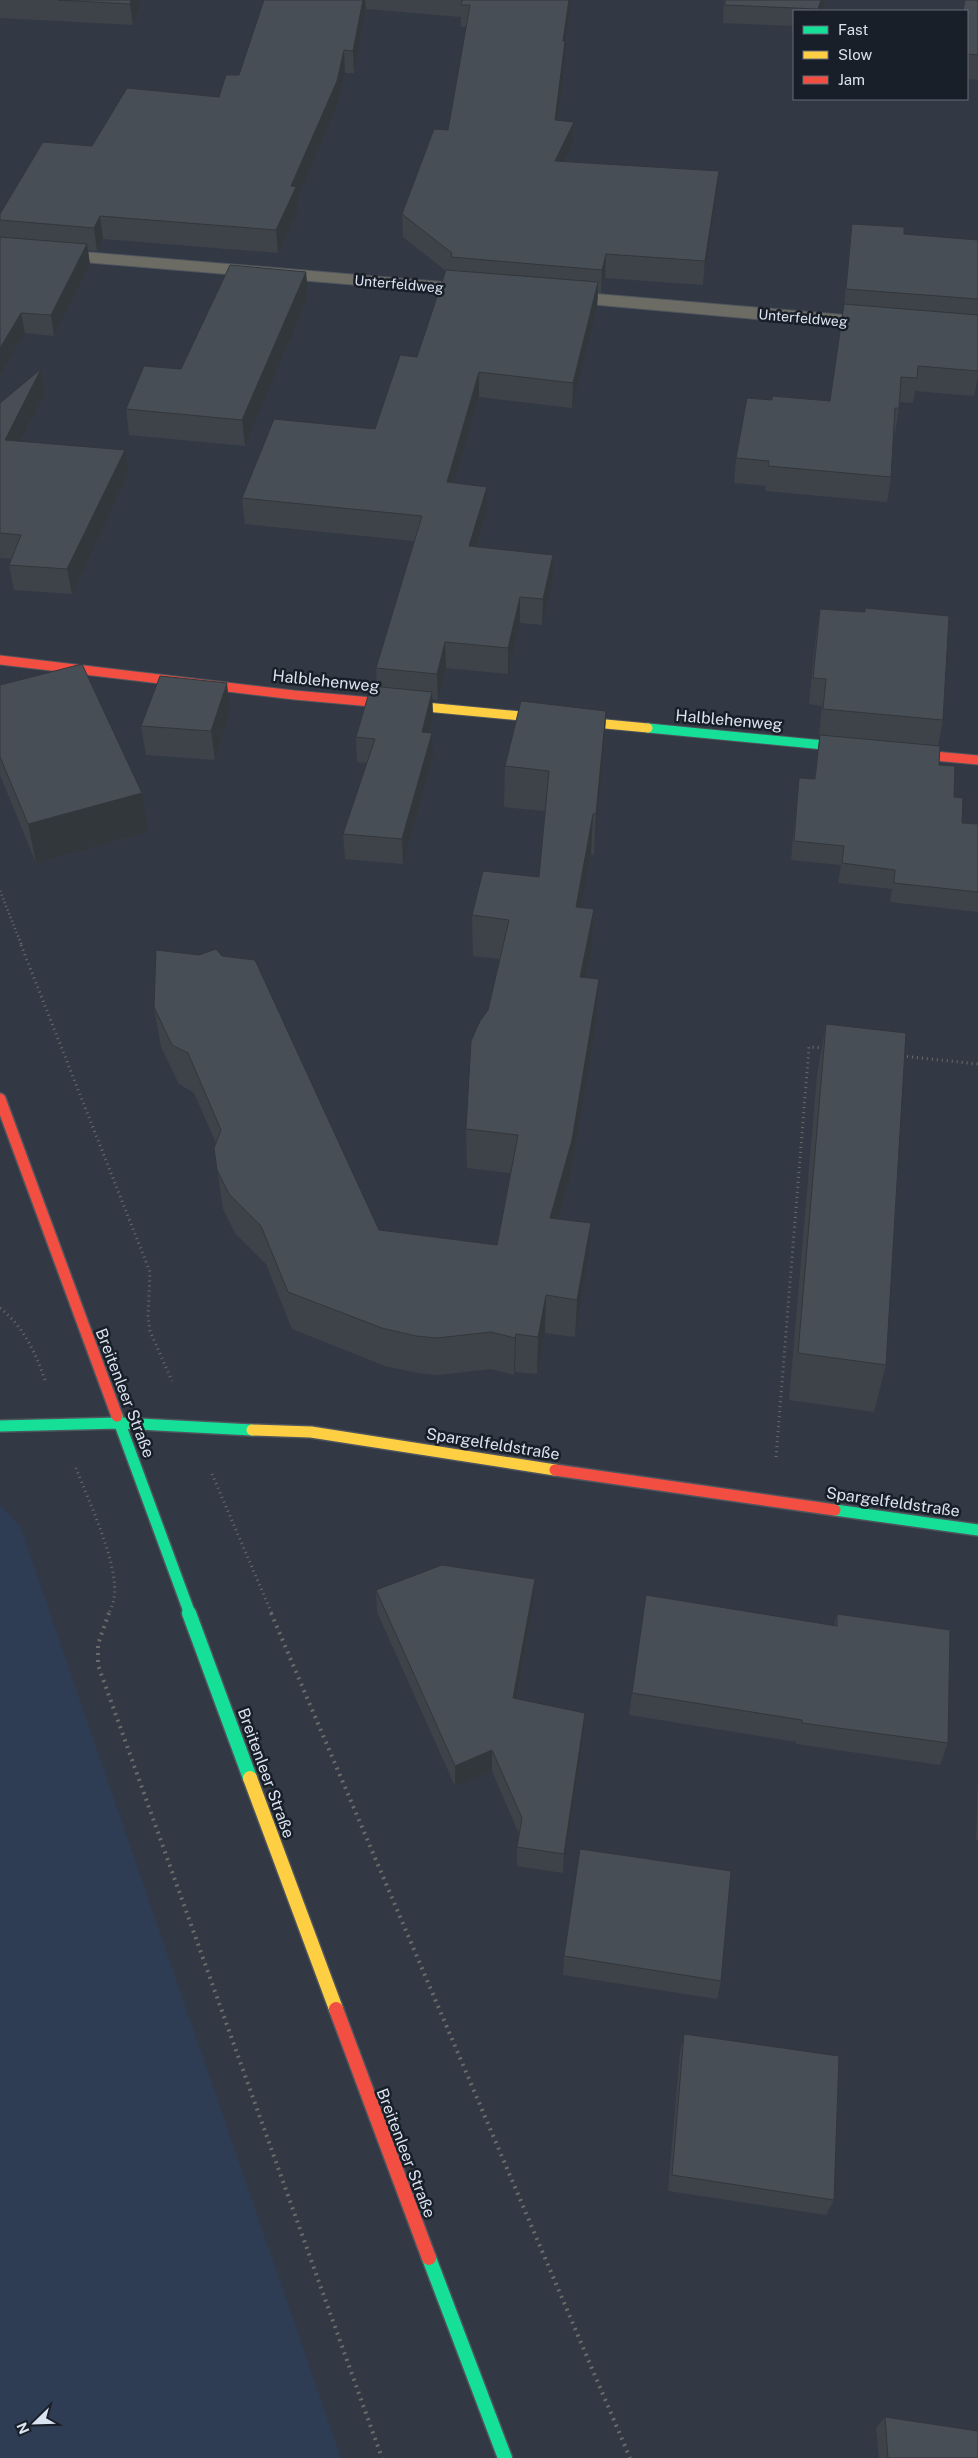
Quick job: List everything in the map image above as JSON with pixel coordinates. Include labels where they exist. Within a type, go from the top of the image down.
[{"type":"street","name":"Unterfeldweg","points":[[0,250],[494,292]]},
{"type":"street","name":"Unterfeldweg","points":[[543,296],[899,326]]},
{"type":"street","name":"Halblehenweg","points":[[0,660],[294,695],[869,750]]},
{"type":"street","points":[[889,752],[978,760]]},
{"type":"street","name":"Breitenleer Straße","points":[[0,1098],[39,1210],[120,1423],[376,2121],[505,2458]]},
{"type":"street","name":"Spargelfeldstraße","points":[[0,1426],[120,1423],[193,1428],[311,1432],[629,1482],[978,1530]]},
{"type":"path","points":[[0,891],[150,1272],[148,1318],[150,1331],[162,1358]]},
{"type":"path","points":[[776,1458],[809,1047],[829,1049]]},
{"type":"path","points":[[898,1056],[978,1064]]},
{"type":"path","points":[[0,1308],[19,1324],[29,1340]]},
{"type":"path","points":[[81,1482],[108,1557],[114,1580],[114,1599],[98,1644],[98,1665],[382,2458]]},
{"type":"path","points":[[234,1523],[630,2458]]},
{"type":"shaded area","points":[[0,1505],[20,1526],[341,2458],[0,2458]]},
{"type":"building","points":[[58,0],[131,0],[130,4]]},
{"type":"building","points":[[264,0],[363,0],[353,51],[344,50],[337,81],[291,186],[296,187],[276,230],[100,216],[94,228],[0,220],[0,214],[43,142],[92,146],[127,88],[219,97],[226,75],[239,75]]},
{"type":"building","points":[[462,0],[569,0],[555,120],[574,122],[555,161],[719,171],[705,261],[606,254],[602,270],[451,257],[452,253],[402,214],[434,129],[448,130],[470,5],[461,5]]},
{"type":"building","points":[[725,0],[821,0],[818,9],[725,5]]},
{"type":"building","points":[[965,0],[978,0],[978,55],[968,54],[968,10],[963,10]]},
{"type":"building","points":[[852,224],[904,227],[904,234],[978,240],[978,299],[846,289]]},
{"type":"building","points":[[0,237],[87,244],[51,315],[21,313],[0,348]]},
{"type":"building","points":[[230,265],[306,272],[242,420],[126,409],[144,366],[181,369]]},
{"type":"building","points":[[446,270],[598,282],[573,383],[479,372],[447,482],[487,487],[469,546],[553,555],[543,599],[520,597],[508,648],[445,642],[437,674],[376,668],[422,516],[242,498],[274,419],[375,429],[400,355],[417,357]]},
{"type":"building","points":[[844,304],[978,315],[978,371],[918,366],[917,378],[901,377],[899,408],[895,408],[891,477],[768,466],[769,461],[736,458],[747,398],[772,400],[772,396],[830,401]]},
{"type":"building","points":[[41,369],[5,440],[125,450],[67,569],[9,565],[21,535],[0,533],[0,403]]},
{"type":"building","points":[[865,608],[949,616],[943,720],[823,709],[826,679],[813,678],[820,609],[865,612]]},
{"type":"building","points":[[82,664],[142,793],[28,824],[0,757],[0,685]]},
{"type":"building","points":[[160,676],[227,683],[211,731],[141,726]]},
{"type":"building","points":[[371,686],[432,692],[422,732],[432,733],[402,839],[343,834],[375,739],[356,737]]},
{"type":"building","points":[[521,701],[606,711],[596,814],[593,814],[576,907],[594,909],[580,977],[599,979],[572,1140],[550,1218],[591,1223],[577,1300],[546,1295],[538,1337],[516,1334],[515,1338],[491,1332],[437,1338],[416,1336],[382,1328],[288,1292],[261,1226],[229,1194],[217,1170],[214,1148],[221,1130],[188,1053],[172,1045],[154,1007],[156,950],[199,955],[216,949],[222,956],[255,960],[379,1230],[497,1245],[518,1135],[466,1129],[471,1041],[480,1021],[488,1010],[509,920],[472,915],[483,871],[539,877],[549,771],[505,766]]},
{"type":"building","points":[[820,735],[940,746],[939,765],[955,766],[954,797],[963,798],[962,823],[978,824],[978,892],[894,883],[895,870],[842,863],[844,846],[794,841],[799,778],[815,779]]},
{"type":"building","points":[[826,1024],[906,1033],[886,1365],[798,1353]]},
{"type":"building","points":[[442,1565],[535,1579],[513,1698],[585,1713],[564,1854],[517,1847],[522,1818],[492,1750],[455,1766],[376,1590]]},
{"type":"building","points":[[646,1595],[837,1626],[837,1614],[950,1630],[948,1743],[802,1723],[802,1720],[632,1693]]},
{"type":"building","points":[[580,1849],[731,1871],[721,1981],[564,1956]]},
{"type":"building","points":[[684,2034],[839,2056],[834,2200],[672,2175]]},
{"type":"building","points":[[885,2417],[978,2431],[978,2458],[888,2458]]},
{"type":"traffic: fast","points":[[648,728],[855,748]]},
{"type":"traffic: fast","points":[[117,1416],[250,1778]]},
{"type":"traffic: fast","points":[[0,1426],[120,1423],[252,1430]]},
{"type":"traffic: fast","points":[[835,1510],[978,1530]]},
{"type":"traffic: fast","points":[[429,2258],[505,2458]]},
{"type":"traffic: slow","points":[[394,704],[648,728]]},
{"type":"traffic: slow","points":[[252,1430],[311,1432],[555,1470]]},
{"type":"traffic: slow","points":[[250,1778],[336,2009]]},
{"type":"traffic: jam","points":[[0,660],[294,695],[394,704]]},
{"type":"traffic: jam","points":[[902,753],[978,760]]},
{"type":"traffic: jam","points":[[0,1099],[117,1416]]},
{"type":"traffic: jam","points":[[555,1470],[835,1510]]},
{"type":"traffic: jam","points":[[336,2009],[429,2258]]}]
